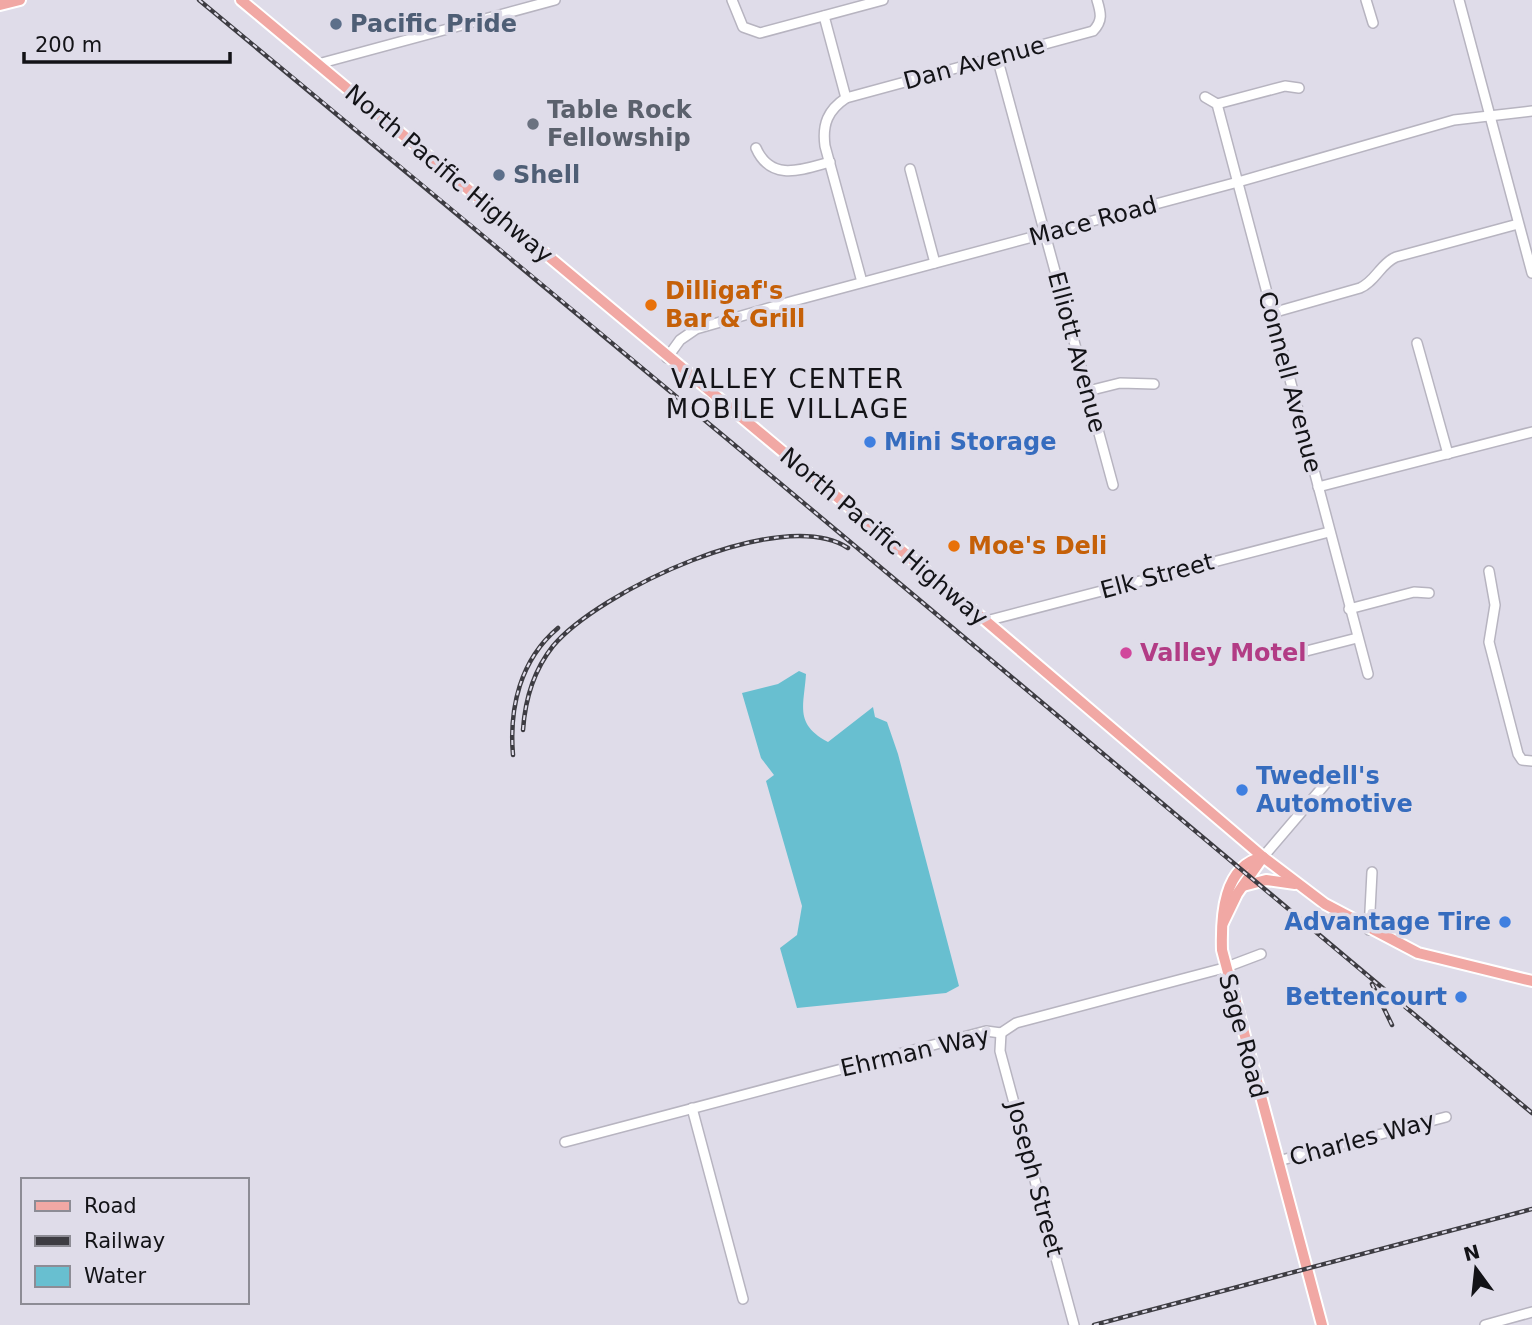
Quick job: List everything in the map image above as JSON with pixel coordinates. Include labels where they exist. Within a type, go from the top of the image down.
[{"type":"main road","points":[[0,5],[20,0]]},
{"type":"main road","name":"North Pacific Highway","points":[[241,0],[667,358],[986,621],[1263,857],[1369,930],[1418,953],[1532,981]]},
{"type":"main road","points":[[1222,926],[1243,886],[1263,857]]},
{"type":"main road","name":"Sage Road","points":[[1263,857],[1247,861],[1221,908],[1224,968],[1322,1325]]},
{"type":"main road","points":[[1243,886],[1266,880],[1302,886]]},
{"type":"street","points":[[318,64],[555,0]]},
{"type":"street","points":[[732,0],[739,21],[750,31],[760,33],[883,0]]},
{"type":"street","name":"Dan Avenue","points":[[846,98],[1086,34],[1099,25],[1097,0]]},
{"type":"street","points":[[1366,0],[1373,23]]},
{"type":"street","points":[[1459,0],[1532,273]]},
{"type":"street","points":[[824,16],[846,98],[837,104],[826,121],[824,137],[862,282]]},
{"type":"street","name":"Elliott Avenue","points":[[997,57],[1113,485]]},
{"type":"street","points":[[1205,97],[1217,104],[1285,86],[1299,88]]},
{"type":"street","name":"Connell Avenue","points":[[1217,104],[1368,674]]},
{"type":"street","name":"Mace Road","points":[[667,358],[680,340],[696,329],[1238,182],[1440,123],[1532,111]]},
{"type":"street","points":[[756,148],[765,164],[783,172],[830,162]]},
{"type":"street","points":[[910,169],[935,263]]},
{"type":"street","points":[[1272,313],[1369,284],[1388,260],[1396,257],[1518,223]]},
{"type":"street","points":[[1417,342],[1448,454]]},
{"type":"street","points":[[1088,391],[1120,383],[1154,384]]},
{"type":"street","points":[[1318,487],[1532,432]]},
{"type":"street","name":"Elk Street","points":[[986,621],[1329,532]]},
{"type":"street","points":[[1489,571],[1495,605],[1489,642],[1518,754],[1527,760]]},
{"type":"street","points":[[1349,609],[1414,592],[1429,593]]},
{"type":"street","points":[[1283,657],[1357,638]]},
{"type":"street","name":"Sage Road","points":[[1263,857],[1326,782]]},
{"type":"street","points":[[1369,930],[1372,872]]},
{"type":"street","name":"Ehrman Way","points":[[565,1142],[986,1031],[1001,1033],[1016,1023],[1224,968],[1261,954]]},
{"type":"street","name":"Joseph Street","points":[[1001,1033],[1000,1051],[1074,1325]]},
{"type":"street","points":[[692,1108],[743,1299]]},
{"type":"street","name":"Charles Way","points":[[1278,1161],[1446,1117]]},
{"type":"street","points":[[1485,1325],[1532,1312]]},
{"type":"water","points":[[799,671],[806,674],[803,705],[806,721],[817,735],[828,742],[873,707],[875,717],[887,722],[898,754],[959,986],[946,993],[797,1008],[780,948],[797,935],[802,906],[766,781],[774,775],[761,758],[742,693],[778,684]]},
{"type":"railway","points":[[199,0],[1532,1113]]},
{"type":"railway","points":[[523,730],[532,686],[553,646],[576,624],[648,580],[692,560],[737,545],[780,537],[818,537],[848,548]]},
{"type":"railway","points":[[513,755],[513,720],[520,686],[534,655],[558,628]]},
{"type":"railway","points":[[1372,984],[1392,1025]]},
{"type":"railway","points":[[1094,1325],[1532,1209]]},
{"type":"place","name":"Pacific Pride","points":[[336,24]]},
{"type":"place","name":"Table Rock Fellowship","points":[[533,124]]},
{"type":"place","name":"Shell","points":[[499,175]]},
{"type":"place","name":"Dilligaf's Bar & Grill","points":[[651,305]]},
{"type":"place","name":"Mini Storage","points":[[870,442]]},
{"type":"place","name":"Moe's Deli","points":[[954,546]]},
{"type":"place","name":"Valley Motel","points":[[1126,653]]},
{"type":"place","name":"Twedell's Automotive","points":[[1242,790]]},
{"type":"place","name":"Advantage Tire","points":[[1505,922]]},
{"type":"place","name":"Bettencourt","points":[[1461,997]]},
{"type":"district","name":"VALLEY CENTER MOBILE VILLAGE","points":[[788,394]]}]
